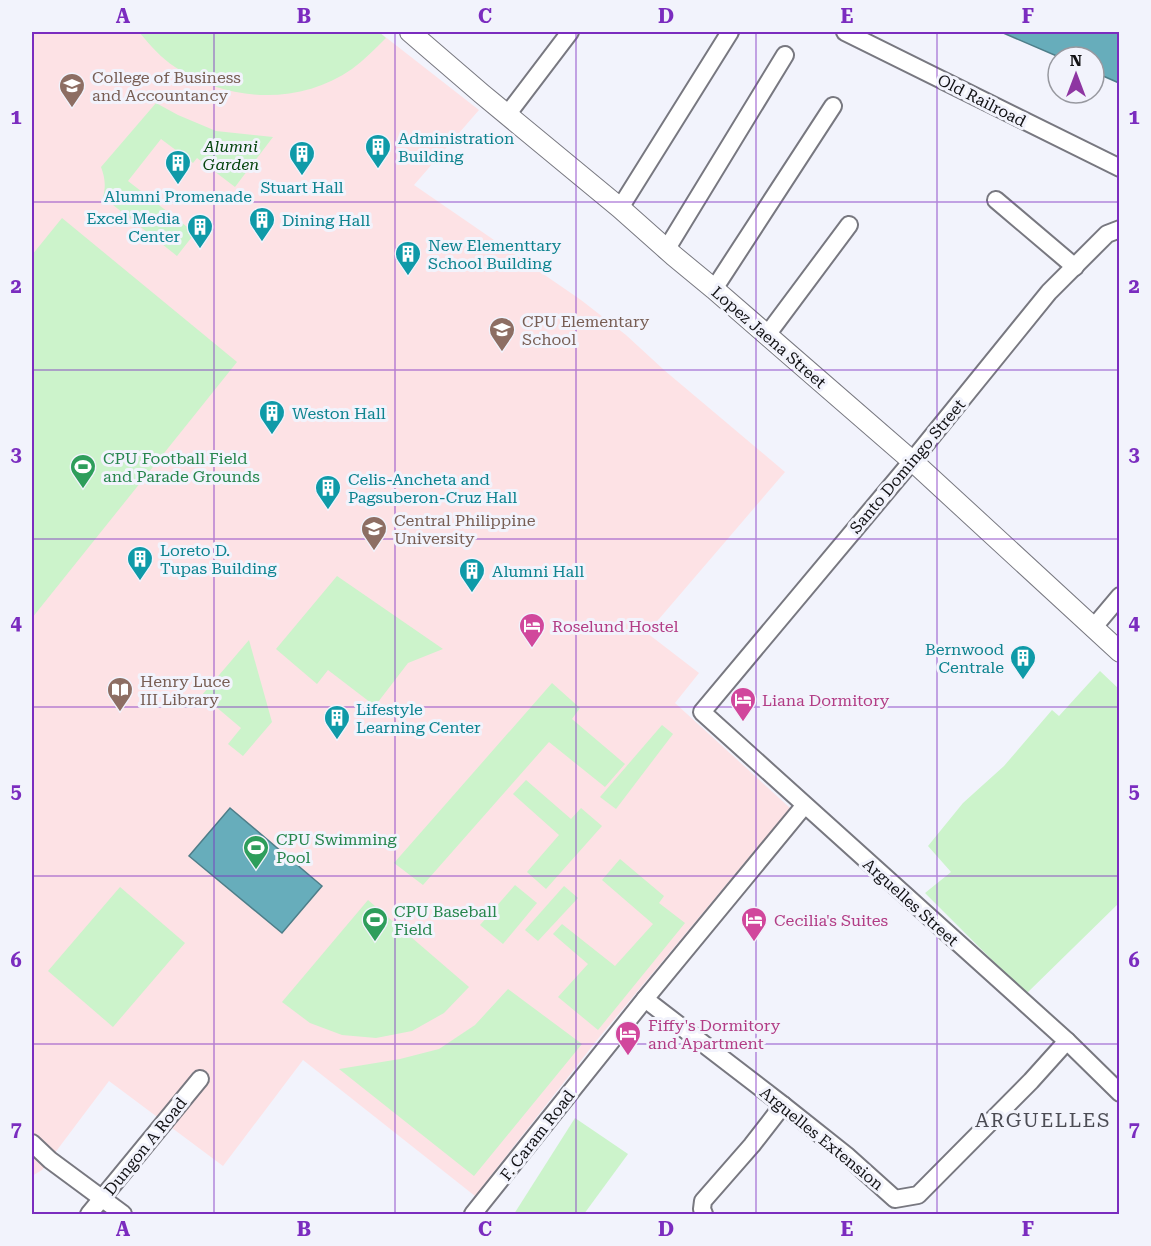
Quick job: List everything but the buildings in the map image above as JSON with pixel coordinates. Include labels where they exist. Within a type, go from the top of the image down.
[{"type":"main road","name":"Lopez Jaena Street","points":[[410,32],[620,208],[912,461],[1119,652]]},
{"type":"street","points":[[507,115],[570,32]]},
{"type":"street","points":[[620,208],[730,32]]},
{"type":"street","name":"Old Railroad","points":[[845,32],[1119,168]]},
{"type":"street","points":[[666,250],[785,55]]},
{"type":"street","points":[[714,289],[833,106]]},
{"type":"street","points":[[996,200],[1075,267]]},
{"type":"street","points":[[767,335],[849,225]]},
{"type":"street","name":"Santo Domingo Street","points":[[702,712],[912,461],[1049,292],[1107,234],[1119,229]]},
{"type":"street","points":[[1093,628],[1119,596]]},
{"type":"street","name":"Arguelles Street","points":[[702,712],[1067,1041],[1119,1093]]},
{"type":"street","points":[[645,999],[804,806]]},
{"type":"street","name":"F. Caram Road","points":[[473,1215],[645,999]]},
{"type":"street","name":"Arguelles Extension","points":[[645,999],[783,1104],[846,1155],[895,1199],[918,1195],[1067,1041]]},
{"type":"street","name":"Dungon A Road","points":[[89,1215],[200,1078]]},
{"type":"street","points":[[704,1215],[703,1201],[752,1145],[783,1104]]},
{"type":"street","points":[[32,1143],[50,1160],[123,1215]]},
{"type":"shaded area","name":"Central Philippine University","points":[[32,32],[379,32],[479,110],[414,185],[581,300],[626,335],[785,472],[647,633],[699,673],[675,703],[790,808],[597,1040],[475,1196],[303,1060],[223,1166],[109,1081],[42,1170],[32,1176]]},
{"type":"green space","points":[[139,32],[379,32],[386,38],[356,66],[331,81],[286,94],[263,95],[240,93],[195,79],[165,60]]},
{"type":"green space","name":"Alumni Garden","points":[[156,103],[216,131],[273,137],[235,187],[197,158],[193,163],[161,139],[128,181],[195,233],[177,256],[103,197],[105,182],[101,167]]},
{"type":"green space","name":"CPU Football Field and Parade Grounds","points":[[62,218],[237,362],[32,618],[32,255]]},
{"type":"green space","points":[[337,576],[443,649],[408,663],[375,706],[328,670],[317,684],[276,649]]},
{"type":"green space","points":[[249,640],[272,722],[243,756],[228,744],[241,728],[202,695]]},
{"type":"green space","points":[[1100,671],[1119,689],[1119,903],[1026,994],[925,893],[951,872],[928,846],[963,803],[1004,766],[1052,710],[1059,716]]},
{"type":"green space","points":[[552,683],[580,708],[572,719],[625,764],[605,787],[549,742],[423,885],[394,863]]},
{"type":"green space","points":[[662,725],[673,734],[616,809],[600,797]]},
{"type":"green space","points":[[526,780],[571,819],[581,808],[602,826],[546,889],[527,872],[559,835],[513,794]]},
{"type":"green space","points":[[620,859],[664,896],[659,903],[685,923],[598,1030],[558,997],[588,964],[553,934],[562,924],[615,966],[653,924],[602,880]]},
{"type":"green space","points":[[515,885],[537,903],[503,944],[480,925]]},
{"type":"green space","points":[[564,886],[578,898],[538,941],[525,930]]},
{"type":"green space","points":[[120,887],[185,943],[113,1027],[48,971]]},
{"type":"green space","name":"CPU Baseball Field","points":[[368,900],[469,987],[444,1013],[412,1031],[376,1038],[342,1035],[310,1023],[282,1002]]},
{"type":"green space","points":[[508,989],[582,1044],[474,1176],[339,1069],[400,1059],[439,1049],[475,1025]]},
{"type":"green space","points":[[575,1118],[628,1154],[584,1214],[514,1214]]},
{"type":"water","points":[[1001,32],[1119,32],[1119,83],[1106,77],[1106,45],[1046,45],[1046,51]]},
{"type":"water","name":"CPU Swimming Pool","points":[[230,808],[322,886],[282,933],[189,856]]},
{"type":"place","name":"College of Business and Accountancy","points":[[72,109]]},
{"type":"place","name":"Administration Building","points":[[378,170]]},
{"type":"place","name":"Stuart Hall","points":[[302,177]]},
{"type":"place","name":"Alumni Promenade","points":[[178,186]]},
{"type":"place","name":"Dining Hall","points":[[262,243]]},
{"type":"place","name":"Excel Media Center","points":[[200,250]]},
{"type":"place","name":"New Elementtary School Building","points":[[408,277]]},
{"type":"place","name":"CPU Elementary School","points":[[502,353]]},
{"type":"place","name":"Weston Hall","points":[[272,436]]},
{"type":"place","name":"CPU Football Field and Parade Grounds","points":[[83,490]]},
{"type":"place","name":"Celis-Ancheta and Pagsuberon-Cruz Hall","points":[[328,511]]},
{"type":"place","name":"Central Philippine University","points":[[374,552]]},
{"type":"place","name":"Loreto D. Tupas Building","points":[[140,582]]},
{"type":"place","name":"Alumni Hall","points":[[472,594]]},
{"type":"place","name":"Roselund Hostel","points":[[532,649]]},
{"type":"place","name":"Bernwood Centrale","points":[[1023,681]]},
{"type":"place","name":"Henry Luce III Library","points":[[120,713]]},
{"type":"place","name":"Liana Dormitory","points":[[743,723]]},
{"type":"place","name":"Lifestyle Learning Center","points":[[337,741]]},
{"type":"place","name":"CPU Swimming Pool","points":[[256,871]]},
{"type":"place","name":"CPU Baseball Field","points":[[375,943]]},
{"type":"place","name":"Cecilia's Suites","points":[[754,943]]},
{"type":"place","name":"Fiffy's Dormitory and Apartment","points":[[628,1057]]},
{"type":"district","name":"ARGUELLES","points":[[1043,1120]]}]
